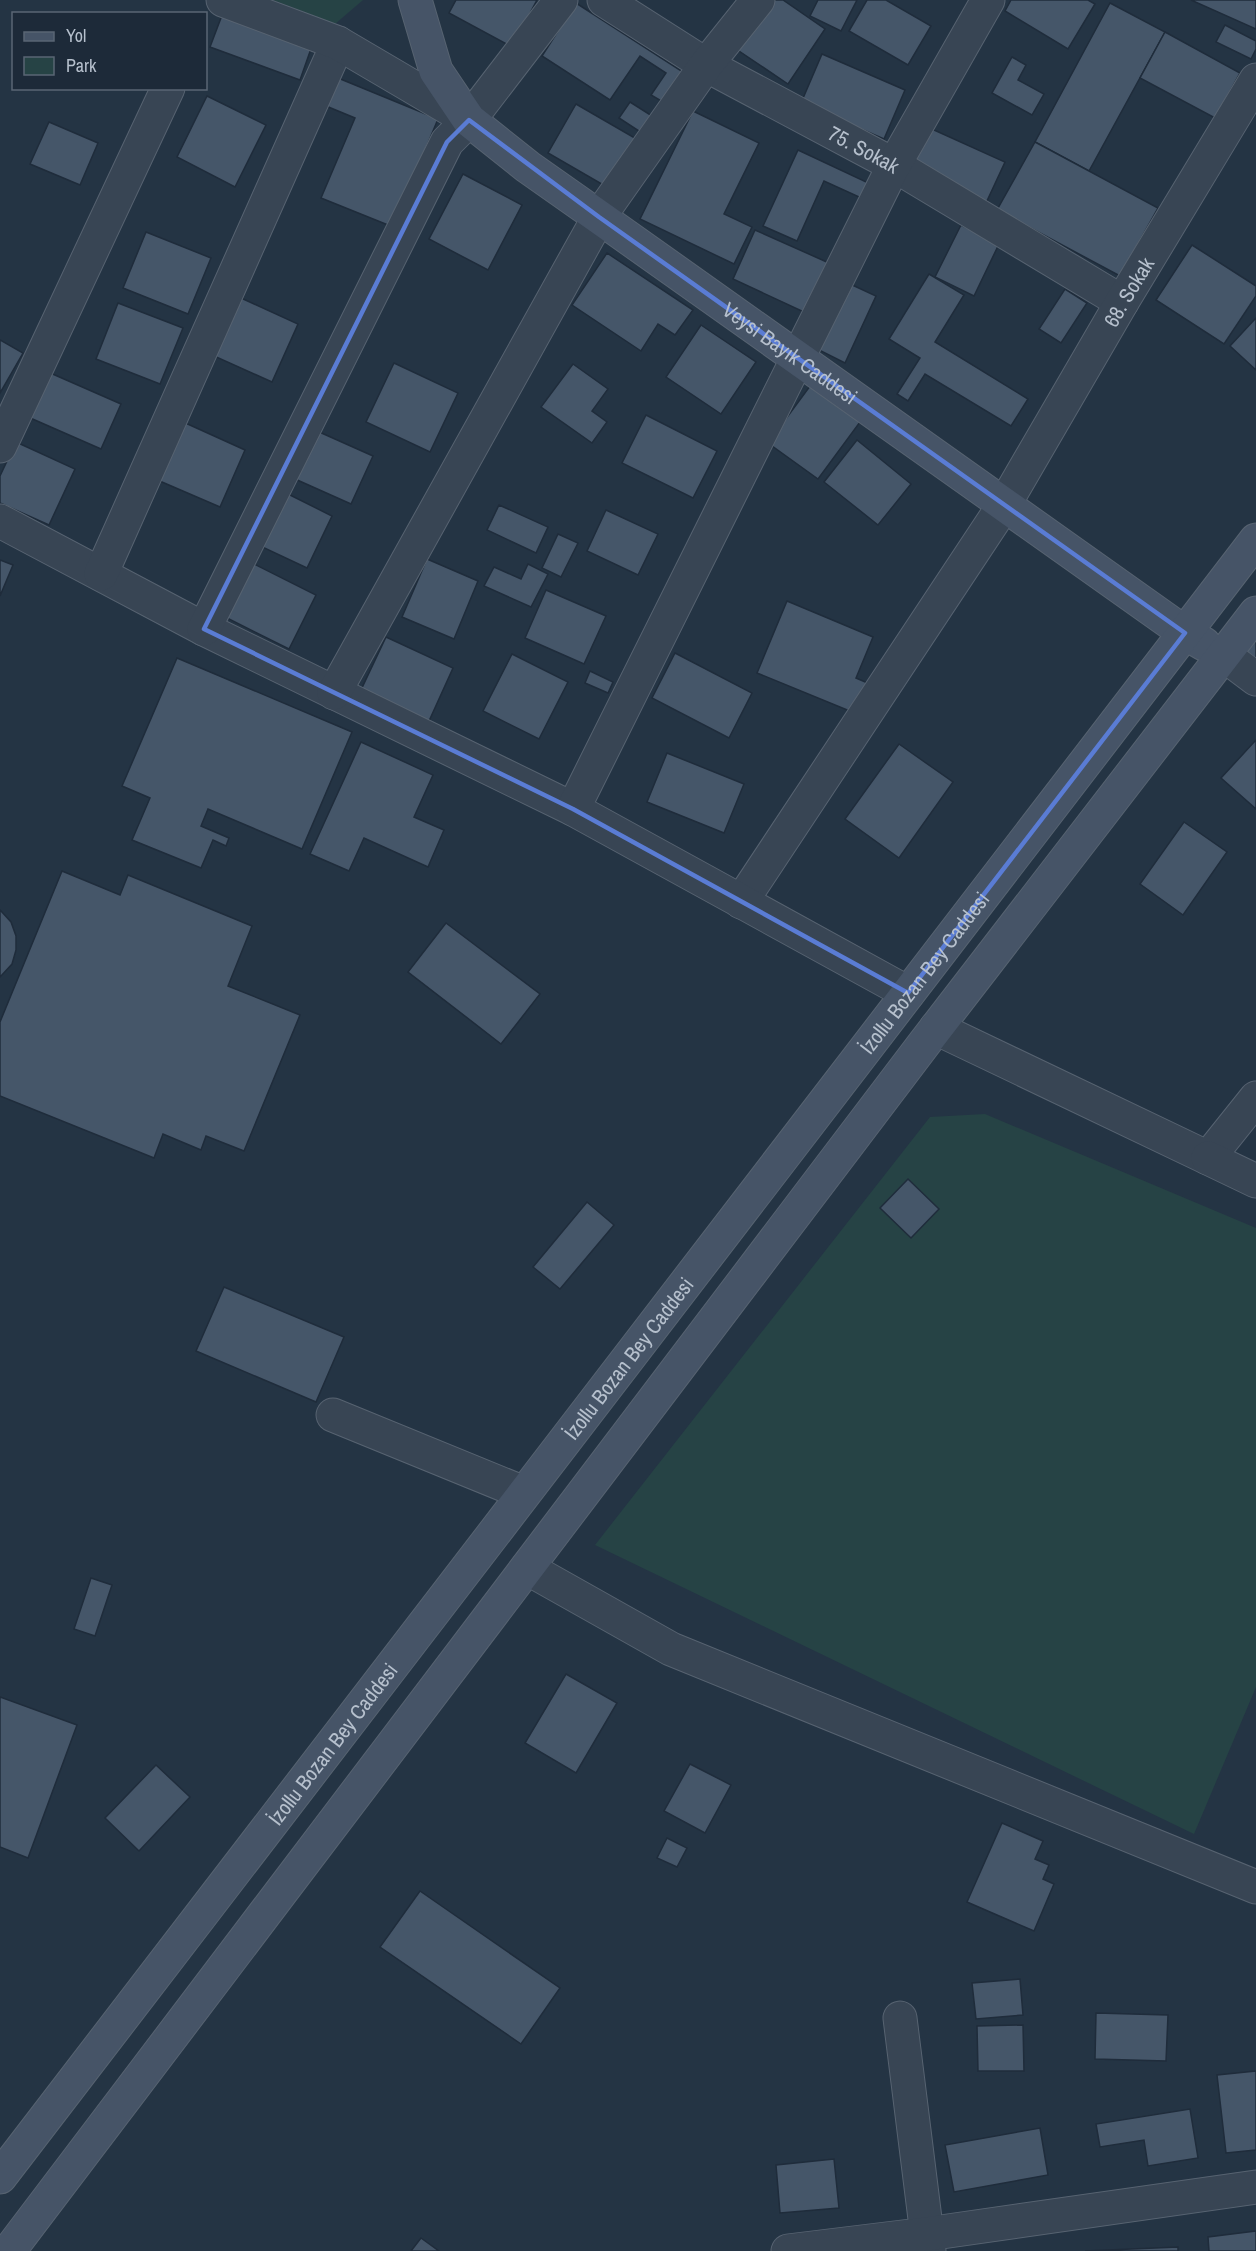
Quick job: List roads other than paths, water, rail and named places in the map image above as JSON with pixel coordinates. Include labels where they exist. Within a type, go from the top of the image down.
[{"type":"main road","name":"Veysi Bayık Caddesi","points":[[415,0],[436,71],[470,120],[528,167],[1185,633],[1224,655]]},
{"type":"main road","name":"İzollu Bozan Bey Caddesi","points":[[0,2177],[1256,540]]},
{"type":"main road","name":"İzollu Bozan Bey Caddesi","points":[[9,2251],[936,1028],[1256,613]]},
{"type":"street","points":[[224,0],[338,43],[470,120]]},
{"type":"street","points":[[204,628],[447,142],[470,120],[561,0]]},
{"type":"street","name":"75. Sokak","points":[[604,0],[706,65],[894,165],[1122,302]]},
{"type":"street","points":[[334,693],[599,218],[706,65],[758,0]]},
{"type":"street","points":[[573,809],[894,165],[988,0]]},
{"type":"street","points":[[101,574],[338,43]]},
{"type":"street","name":"68. Sokak","points":[[741,902],[1004,505],[1122,302],[1256,80]]},
{"type":"street","points":[[0,447],[167,90]]},
{"type":"street","points":[[0,521],[204,628],[573,809],[908,993]]},
{"type":"street","points":[[1224,655],[1256,680]]},
{"type":"street","points":[[936,1028],[1256,1181]]},
{"type":"street","points":[[1208,1158],[1256,1098]]},
{"type":"street","points":[[333,1415],[524,1493]]},
{"type":"street","points":[[527,1568],[671,1649],[1256,1887]]},
{"type":"street","points":[[900,2018],[928,2243]]},
{"type":"street","points":[[788,2251],[928,2243],[1256,2187]]}]
